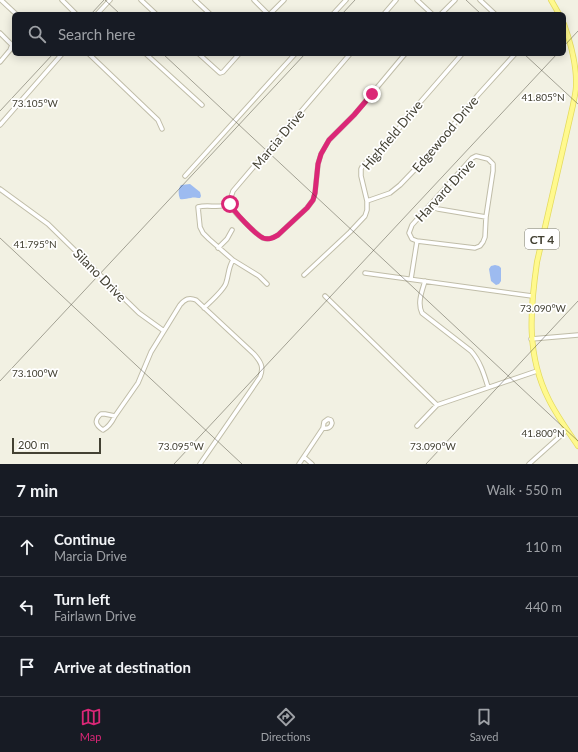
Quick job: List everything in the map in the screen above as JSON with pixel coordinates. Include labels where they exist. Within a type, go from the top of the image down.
[{"type":"main road","points":[[551,0],[558,12]]},
{"type":"main road","name":"CT 4","points":[[566,30],[576,64],[576,86],[537,262],[531,312],[532,338],[537,371],[556,414],[578,446]]},
{"type":"street","points":[[1,0],[14,12]]},
{"type":"street","points":[[62,0],[74,12]]},
{"type":"street","points":[[101,12],[110,0]]},
{"type":"street","points":[[140,0],[154,12]]},
{"type":"street","points":[[195,0],[208,12]]},
{"type":"street","points":[[254,0],[267,12]]},
{"type":"street","points":[[271,12],[284,0]]},
{"type":"street","points":[[335,12],[346,0]]},
{"type":"street","points":[[386,12],[396,0]]},
{"type":"street","points":[[417,0],[430,12]]},
{"type":"street","points":[[444,12],[455,0]]},
{"type":"street","points":[[480,0],[493,12]]},
{"type":"street","points":[[0,33],[12,46],[0,62]]},
{"type":"street","points":[[0,126],[58,56]]},
{"type":"street","points":[[91,56],[158,120],[162,128]]},
{"type":"street","points":[[148,56],[202,105]]},
{"type":"street","points":[[201,56],[220,73],[223,72],[237,56]]},
{"type":"street","points":[[185,176],[293,56]]},
{"type":"street","name":"Marcia Drive","points":[[230,204],[233,191],[348,56]]},
{"type":"street","points":[[267,284],[255,274],[233,260],[206,236],[200,227],[198,207],[218,207],[230,204],[238,216],[262,237],[273,238],[280,234],[307,208],[313,200],[318,164],[321,154],[329,140],[354,115],[403,56]]},
{"type":"street","name":"Highfield Drive","points":[[304,275],[362,220],[366,214],[368,206],[360,176],[363,165],[377,153],[460,56]]},
{"type":"street","name":"Edgewood Drive","points":[[367,201],[390,193],[400,185],[424,160],[478,94],[513,56]]},
{"type":"street","name":"Harvard Drive","points":[[476,156],[488,159],[493,164],[486,217],[485,236],[483,242],[480,246],[475,248],[417,241],[412,239],[409,233],[412,226],[429,206],[472,158],[476,156]]},
{"type":"street","name":"Silano Drive","points":[[0,189],[48,224],[139,313],[164,331]]},
{"type":"street","points":[[429,206],[438,209],[486,217]]},
{"type":"street","points":[[218,248],[227,239],[232,230]]},
{"type":"street","points":[[411,279],[417,241]]},
{"type":"street","points":[[204,308],[224,288],[229,267],[233,260]]},
{"type":"street","points":[[366,273],[532,296]]},
{"type":"street","points":[[425,281],[420,300],[420,309],[422,313],[471,350],[479,362],[488,387]]},
{"type":"street","points":[[325,296],[437,405]]},
{"type":"street","points":[[115,416],[100,414],[96,422],[98,427],[103,430],[107,428],[138,383],[151,352],[180,305],[186,299],[190,298],[196,300],[258,358],[262,367],[260,377],[200,464]]},
{"type":"street","points":[[532,338],[578,335]]},
{"type":"street","points":[[417,426],[437,405],[537,371]]},
{"type":"street","points":[[299,464],[323,428]]},
{"type":"street","points":[[533,463],[567,430]]},
{"type":"street","points":[[304,457],[312,464]]},
{"type":"water","points":[[190,184],[200,192],[200,198],[180,199],[179,188],[181,185]]},
{"type":"water","points":[[495,265],[501,268],[501,281],[496,285],[491,281],[489,269],[491,266]]},
{"type":"route","points":[[230,204],[238,216],[258,235],[270,239],[278,235],[307,208],[313,200],[318,164],[325,146],[372,94]]}]
